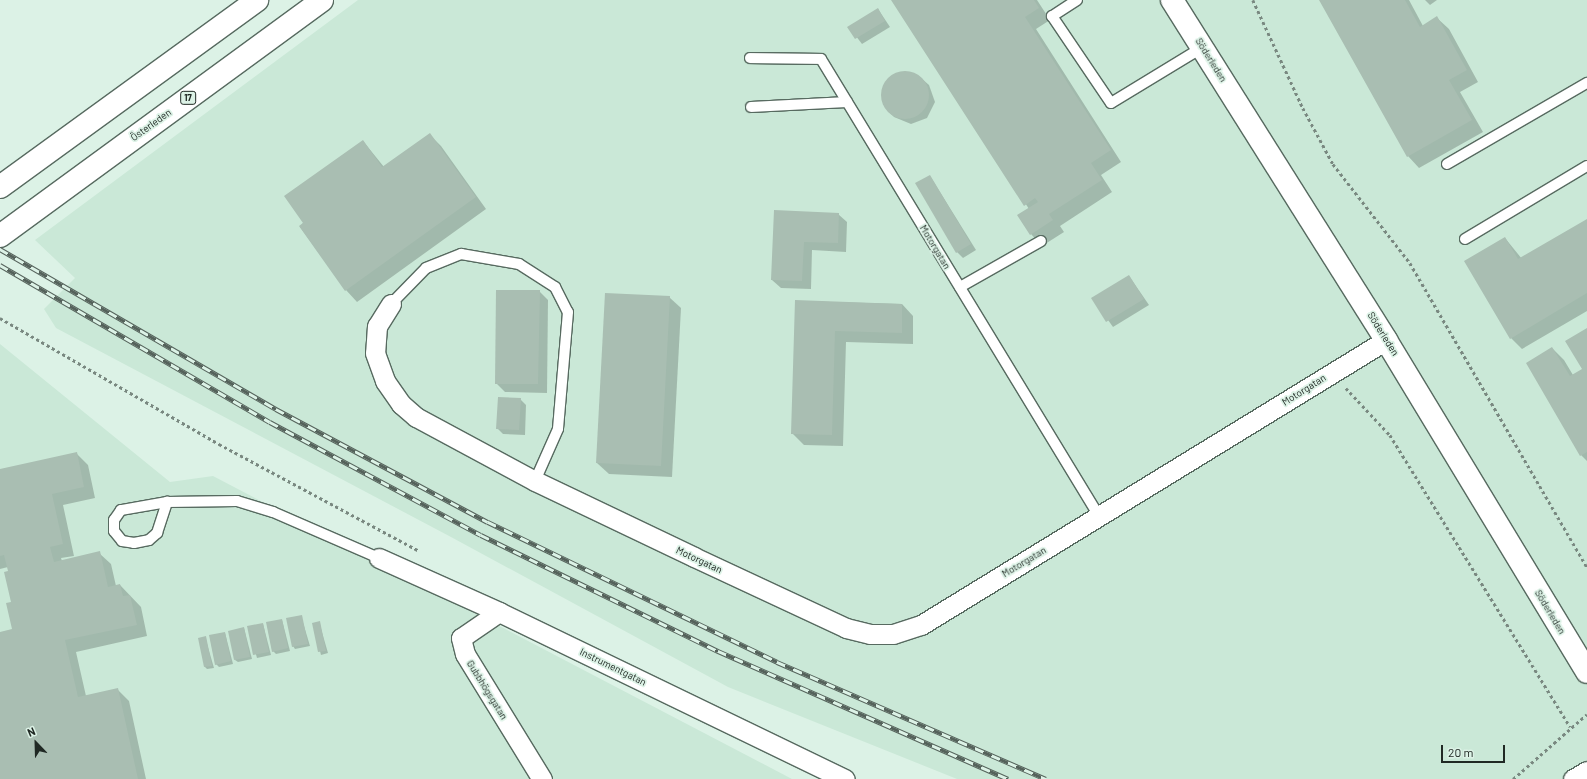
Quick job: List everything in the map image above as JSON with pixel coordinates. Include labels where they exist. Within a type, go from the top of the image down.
[{"type":"street","points":[[0,187],[257,0]]},
{"type":"street","name":"Österleden","points":[[0,236],[322,0]]},
{"type":"street","name":"Söderleden","points":[[1172,0],[1386,340],[1587,672]]},
{"type":"street","name":"Motorgatan","points":[[391,304],[377,326],[375,353],[385,381],[401,404],[416,417],[535,481],[831,621],[870,634],[893,634],[921,625],[1386,340]]},
{"type":"street","name":"Instrumentgatan","points":[[379,558],[499,612],[845,779]]},
{"type":"street","name":"Gubbhögsgatan","points":[[499,612],[462,638],[465,654],[542,779]]},
{"type":"street","points":[[1573,779],[1587,771]]},
{"type":"lane","points":[[1077,0],[1052,16],[1111,103],[1203,47]]},
{"type":"lane","name":"Motorgatan","points":[[750,58],[821,59],[1099,516]]},
{"type":"lane","points":[[1447,164],[1587,83]]},
{"type":"lane","points":[[751,107],[847,102]]},
{"type":"lane","points":[[1465,239],[1587,166]]},
{"type":"lane","points":[[960,287],[1041,241]]},
{"type":"lane","points":[[391,304],[426,268],[460,254],[519,264],[555,287],[568,312],[558,429],[535,481]]},
{"type":"lane","points":[[167,502],[157,532],[149,540],[134,543],[122,541],[114,531],[114,520],[121,510],[167,502],[237,501],[273,512],[379,558]]},
{"type":"path","points":[[1253,0],[1303,108],[1333,164],[1410,263],[1587,567]]},
{"type":"path","points":[[0,318],[219,444],[425,555]]},
{"type":"path","points":[[1331,373],[1390,435],[1570,727]]},
{"type":"path","points":[[1513,779],[1570,727],[1587,714]]},
{"type":"shaded area","points":[[358,0],[1587,0],[1587,779],[957,779],[728,687],[451,537],[56,328],[44,309],[75,278],[35,240]]},
{"type":"shaded area","points":[[0,344],[170,482],[213,476],[792,779],[0,779]]},
{"type":"building","points":[[891,0],[1034,0],[1039,8],[1025,17],[1111,150],[1091,163],[1102,180],[1049,214],[1053,220],[1030,235],[1017,215],[1038,202],[1035,198],[1024,206]]},
{"type":"building","points":[[1319,0],[1405,0],[1420,27],[1437,16],[1467,70],[1449,80],[1472,120],[1407,157]]},
{"type":"building","points":[[878,8],[885,21],[855,39],[847,27]]},
{"type":"building","points":[[900,71],[910,71],[922,78],[929,90],[929,100],[922,112],[910,119],[900,119],[892,115],[885,108],[881,100],[881,90],[885,82],[892,75]]},
{"type":"building","points":[[430,133],[476,197],[345,291],[299,226],[303,223],[284,196],[363,140],[382,167]]},
{"type":"building","points":[[930,175],[971,244],[956,253],[915,183]]},
{"type":"building","points":[[774,210],[839,213],[838,243],[804,242],[802,281],[771,280]]},
{"type":"building","points":[[1587,219],[1587,293],[1510,339],[1464,261],[1505,237],[1518,259]]},
{"type":"building","points":[[1129,275],[1144,299],[1106,322],[1091,298]]},
{"type":"building","points":[[496,290],[540,290],[538,384],[495,384]]},
{"type":"building","points":[[605,293],[670,296],[661,466],[596,463]]},
{"type":"building","points":[[795,300],[902,304],[902,333],[835,331],[832,435],[791,434]]},
{"type":"building","points":[[1587,328],[1587,452],[1580,456],[1526,363],[1552,347],[1570,376],[1582,369],[1565,341]]},
{"type":"building","points":[[498,397],[521,398],[519,430],[496,429]]},
{"type":"building","points":[[77,452],[84,487],[52,494],[63,544],[50,547],[54,562],[100,551],[108,587],[120,584],[123,596],[130,595],[137,625],[65,640],[78,697],[118,688],[138,779],[0,779],[0,632],[12,629],[6,603],[11,602],[4,572],[8,571],[4,555],[0,556],[0,469]]},
{"type":"building","points":[[302,615],[308,644],[292,647],[286,618]]},
{"type":"building","points":[[282,619],[288,648],[272,652],[266,622]]},
{"type":"building","points":[[320,621],[326,651],[318,652],[312,623]]},
{"type":"building","points":[[263,623],[269,652],[253,655],[247,626]]},
{"type":"building","points":[[244,627],[250,657],[234,660],[228,631]]},
{"type":"building","points":[[225,632],[231,661],[215,665],[209,635]]},
{"type":"building","points":[[206,636],[212,666],[204,667],[198,638]]},
{"type":"railway","points":[[0,249],[276,409],[488,522],[777,662],[1046,779]]},
{"type":"railway","points":[[0,265],[270,422],[481,535],[718,651],[1008,779]]}]
